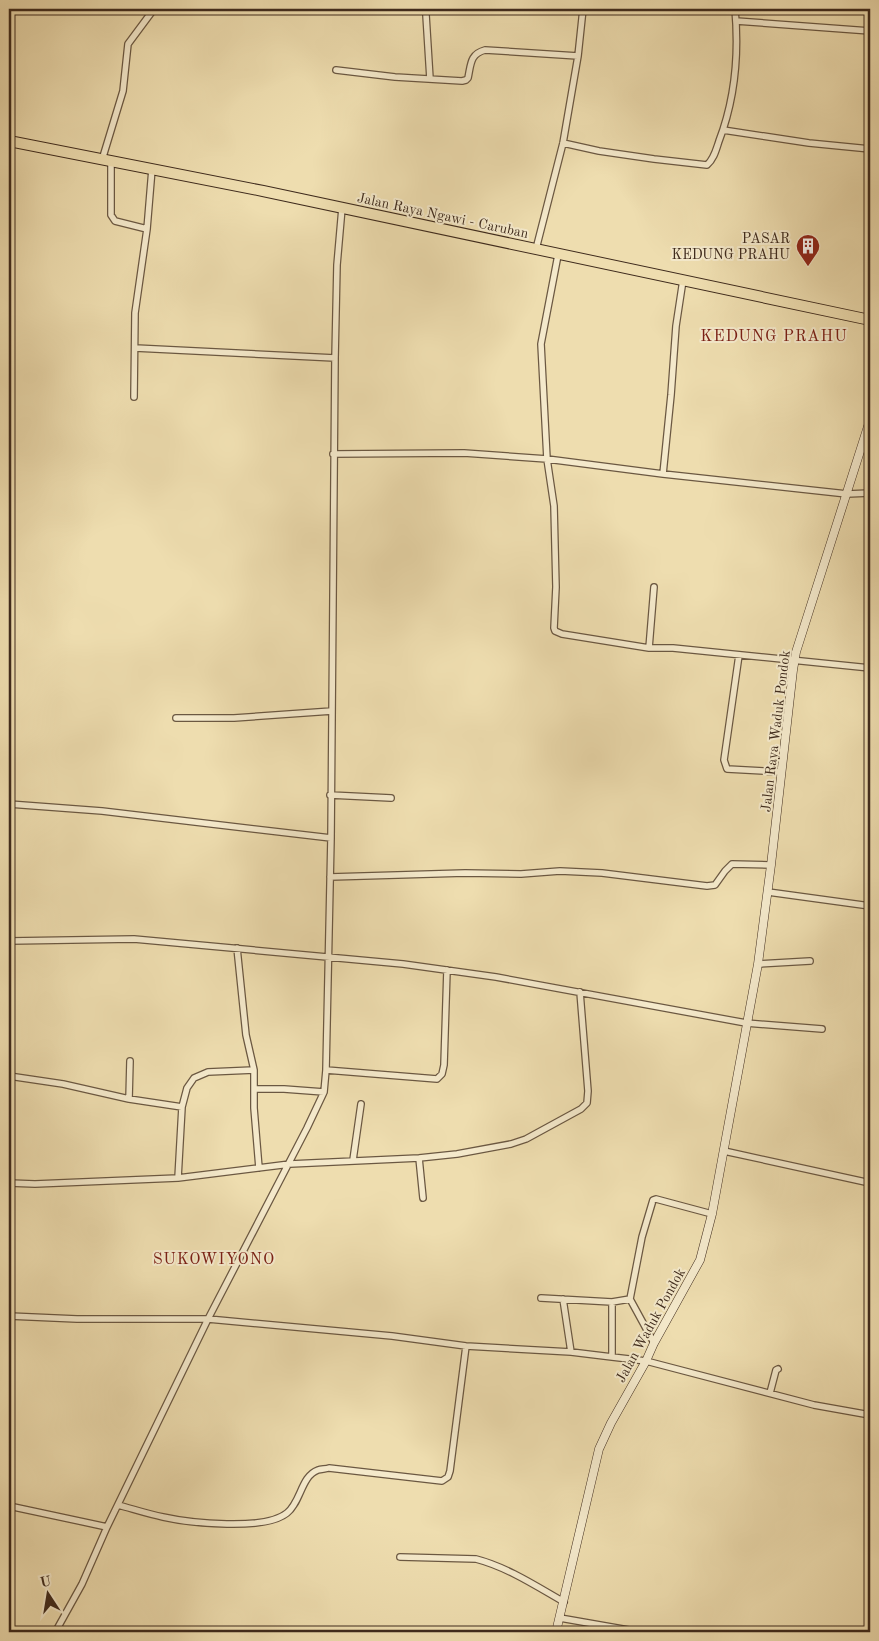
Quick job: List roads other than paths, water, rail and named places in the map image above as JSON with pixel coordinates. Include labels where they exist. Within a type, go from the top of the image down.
[{"type":"highway","name":"Jalan Raya Ngawi - Caruban","points":[[9,141],[342,208],[870,320]]},
{"type":"street","points":[[147,229],[115,221],[113,218],[101,160],[123,91],[128,44],[154,9]]},
{"type":"street","points":[[536,249],[562,143],[578,56],[583,9]]},
{"type":"street","points":[[562,143],[599,151],[702,166],[707,165],[712,161],[723,130],[736,65],[735,9]]},
{"type":"street","points":[[426,15],[430,79]]},
{"type":"street","points":[[736,22],[870,31]]},
{"type":"street","points":[[336,70],[430,79],[466,80],[473,56],[477,52],[485,50],[578,56]]},
{"type":"street","points":[[723,130],[809,143],[870,149]]},
{"type":"street","points":[[134,397],[135,313],[147,229],[152,169]]},
{"type":"street","points":[[52,1632],[57,1629],[82,1584],[208,1319],[290,1164],[324,1092],[331,838],[333,454],[337,265],[342,208]]},
{"type":"street","points":[[558,255],[541,344],[547,459],[554,506],[555,631],[562,634],[649,648],[673,648],[870,668]]},
{"type":"street","points":[[663,474],[676,326],[683,280]]},
{"type":"street","points":[[135,348],[335,358]]},
{"type":"street","name":"Jalan Raya Waduk Pondok","points":[[746,1023],[758,964],[768,892],[795,661],[800,639],[870,420]]},
{"type":"street","points":[[333,454],[464,453],[547,459],[847,494],[870,493]]},
{"type":"street","points":[[649,648],[654,587]]},
{"type":"street","points":[[739,655],[724,760],[727,769],[782,772]]},
{"type":"street","points":[[176,718],[234,718],[332,711]]},
{"type":"street","points":[[330,795],[391,798]]},
{"type":"street","points":[[9,804],[102,811],[331,838]]},
{"type":"street","points":[[330,877],[465,872],[521,874],[560,872],[602,873],[707,886],[715,885],[732,864],[771,865]]},
{"type":"street","points":[[768,892],[870,906]]},
{"type":"street","points":[[9,940],[134,939],[447,970],[496,976],[746,1023],[822,1029]]},
{"type":"street","points":[[237,948],[246,1035],[254,1070],[254,1108],[259,1168]]},
{"type":"street","points":[[758,964],[810,961]]},
{"type":"street","points":[[326,1070],[437,1079],[442,1074],[444,1065],[447,970]]},
{"type":"street","points":[[9,1183],[35,1184],[178,1178],[290,1164],[419,1158],[457,1154],[511,1144],[526,1139],[581,1109],[587,1103],[588,1091],[580,992]]},
{"type":"street","name":"Jalan Waduk Pondok","points":[[556,1632],[599,1449],[610,1423],[646,1361],[700,1260],[712,1214],[746,1023]]},
{"type":"street","points":[[128,1099],[130,1061]]},
{"type":"street","points":[[178,1178],[182,1107],[188,1088],[194,1078],[208,1072],[254,1070]]},
{"type":"street","points":[[9,1076],[63,1084],[128,1099],[182,1107]]},
{"type":"street","points":[[254,1089],[324,1092]]},
{"type":"street","points":[[353,1160],[361,1104]]},
{"type":"street","points":[[724,1151],[870,1183]]},
{"type":"street","points":[[419,1158],[423,1198]]},
{"type":"street","points":[[654,1343],[630,1299],[642,1237],[653,1200],[656,1199],[712,1214]]},
{"type":"street","points":[[541,1298],[612,1302],[630,1299]]},
{"type":"street","points":[[563,1299],[571,1352]]},
{"type":"street","points":[[612,1302],[612,1357]]},
{"type":"street","points":[[9,1316],[78,1319],[208,1319],[392,1336],[466,1346],[571,1352],[646,1361],[814,1405],[870,1415]]},
{"type":"street","points":[[118,1505],[163,1517],[224,1524],[254,1523],[275,1519],[286,1514],[294,1506],[308,1477],[317,1470],[329,1468],[442,1481],[448,1477],[450,1471],[466,1346]]},
{"type":"street","points":[[770,1393],[775,1372],[778,1369]]},
{"type":"street","points":[[9,1506],[108,1527]]},
{"type":"street","points":[[400,1557],[476,1559],[486,1561],[564,1602]]},
{"type":"street","points":[[560,1618],[640,1632]]},
{"type":"place","name":"PASAR KEDUNG PRAHU","points":[[808,267]]},
{"type":"district","name":"KEDUNG PRAHU","points":[[774,335]]},
{"type":"district","name":"SUKOWIYONO","points":[[214,1258]]}]
